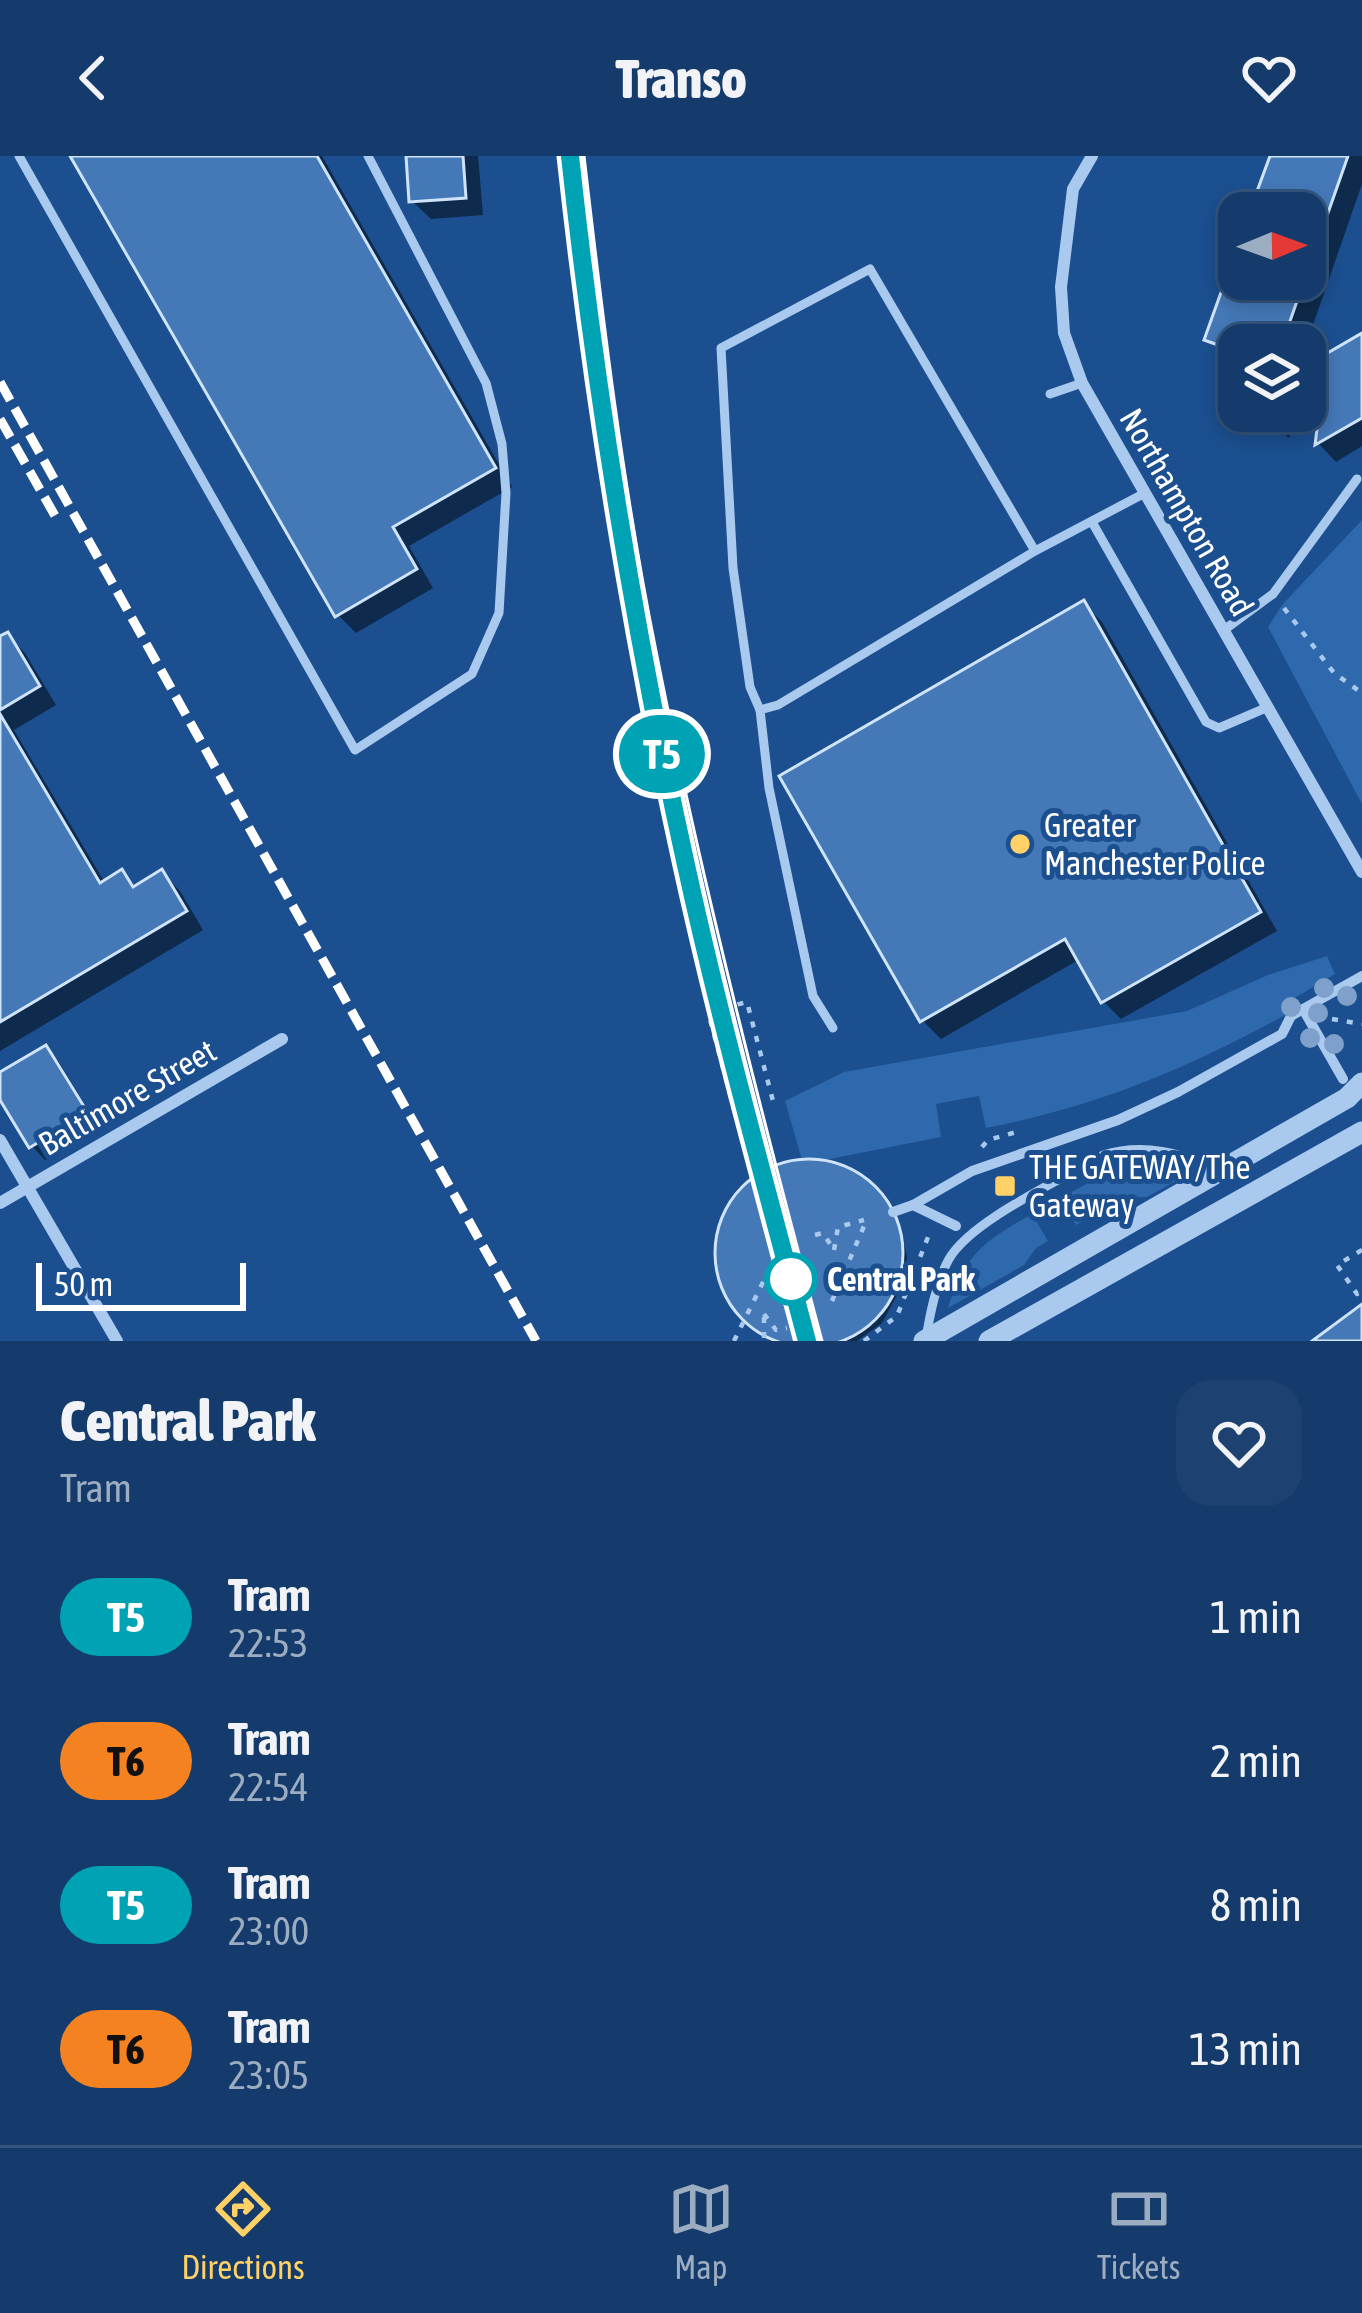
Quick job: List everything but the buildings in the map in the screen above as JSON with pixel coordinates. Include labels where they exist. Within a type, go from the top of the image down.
[{"type":"street","name":"Northampton Road","points":[[1092,156],[1073,190],[1061,287],[1064,333],[1082,383],[1362,872]]},
{"type":"street","points":[[893,1212],[973,1171],[1118,1120],[1178,1091],[1282,1034],[1291,1016],[1362,976]]},
{"type":"street","points":[[925,1341],[1348,1097],[1352,1081],[1303,1010]]},
{"type":"street","name":"Baltimore Street","points":[[0,1203],[282,1039]]},
{"type":"street","points":[[989,1341],[1362,1132]]},
{"type":"street","points":[[0,1140],[117,1341]]},
{"type":"street","points":[[913,1205],[956,1226]]},
{"type":"lane","points":[[19,156],[355,750],[472,674],[500,613],[506,493],[502,444],[485,383],[368,156]]},
{"type":"lane","points":[[832,1028],[813,996],[769,788],[760,710],[749,687],[734,568],[721,348],[870,269],[1035,551]]},
{"type":"lane","points":[[1050,394],[1082,383]]},
{"type":"lane","points":[[1224,630],[1273,594],[1357,479]]},
{"type":"lane","points":[[760,710],[778,705],[1035,551],[1145,493]]},
{"type":"lane","points":[[1092,522],[1206,722],[1219,728],[1268,707]]},
{"type":"lane","points":[[925,1341],[938,1286],[957,1247],[977,1228],[1103,1155],[1150,1148],[1224,1170]]},
{"type":"path","points":[[1273,594],[1334,674],[1362,693]]},
{"type":"path","points":[[735,1113],[708,1012],[720,1007],[747,1002],[773,1101]]},
{"type":"path","points":[[1312,1025],[1323,1018],[1362,1024]]},
{"type":"path","points":[[814,1235],[823,1233],[834,1250],[838,1227],[868,1220],[832,1300]]},
{"type":"path","points":[[1362,1250],[1337,1265],[1357,1294],[1362,1291]]},
{"type":"path","points":[[734,1341],[770,1268]]},
{"type":"path","points":[[764,1341],[764,1314],[776,1330],[787,1328]]},
{"type":"shaded area","points":[[1362,520],[1362,804],[1268,627],[1282,605]]},
{"type":"shaded area","points":[[1327,956],[1335,974],[1281,1006],[1285,1015],[1140,1084],[1066,1109],[986,1128],[979,1096],[936,1104],[941,1137],[820,1161],[802,1160],[785,1101],[844,1072],[1187,1011],[1268,975]]},
{"type":"shaded area","points":[[1128,1165],[1153,1165],[1183,1177],[1147,1197],[1124,1198],[1076,1225],[1061,1198]]},
{"type":"shaded area","points":[[1032,1214],[1048,1241],[1024,1265],[948,1308],[978,1251]]},
{"type":"tram line","name":"T5","points":[[570,156],[604,432],[650,698],[709,962],[807,1341]]},
{"type":"tram line","points":[[584,156],[624,466],[656,651],[733,998],[822,1341]]},
{"type":"railway","points":[[0,382],[536,1341]]},
{"type":"railway","points":[[0,419],[58,521]]},
{"type":"place","name":"Greater Manchester Police","points":[[1020,844]]},
{"type":"place","name":"THE GATEWAY/The Gateway","points":[[1005,1186]]},
{"type":"place","name":"Central Park","points":[[791,1279]]}]
